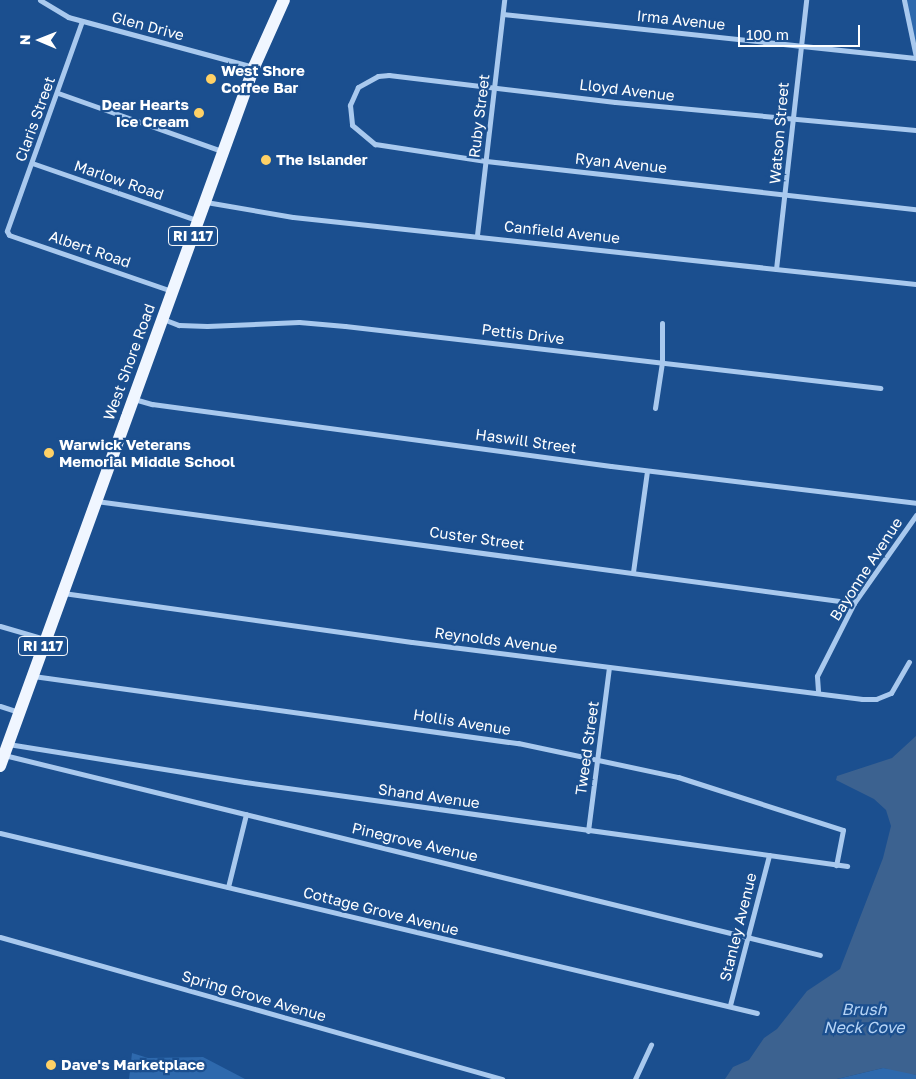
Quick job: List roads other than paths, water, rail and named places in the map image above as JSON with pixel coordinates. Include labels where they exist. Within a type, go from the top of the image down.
[{"type":"main road","name":"West Shore Road","points":[[4,755],[254,67],[284,0]]},
{"type":"street","name":"Glen Drive","points":[[40,0],[61,15],[254,67]]},
{"type":"street","name":"Ruby Street","points":[[477,235],[504,0]]},
{"type":"street","name":"Watson Street","points":[[776,269],[786,195],[792,121],[806,0]]},
{"type":"street","points":[[904,0],[916,57]]},
{"type":"street","name":"Irma Avenue","points":[[503,14],[916,57]]},
{"type":"street","name":"Claris Street","points":[[9,224],[58,93],[82,21]]},
{"type":"street","name":"Lloyd Avenue","points":[[350,105],[358,87],[378,76],[495,86],[792,121],[916,130]]},
{"type":"street","points":[[58,93],[224,151]]},
{"type":"street","name":"Ryan Avenue","points":[[350,105],[352,125],[375,144],[486,161],[916,209]]},
{"type":"street","name":"Marlow Road","points":[[32,163],[199,220]]},
{"type":"street","name":"Canfield Avenue","points":[[205,202],[293,216],[916,284]]},
{"type":"street","name":"Albert Road","points":[[9,224],[9,235],[173,291]]},
{"type":"street","name":"Pettis Drive","points":[[163,319],[179,325],[207,326],[318,323],[880,388]]},
{"type":"street","points":[[656,408],[662,362],[662,324]]},
{"type":"street","name":"Haswill Street","points":[[133,399],[152,404],[647,471],[916,503]]},
{"type":"street","points":[[633,572],[647,471]]},
{"type":"street","name":"Custer Street","points":[[96,501],[854,603]]},
{"type":"street","name":"Bayonne Avenue","points":[[818,691],[817,676],[854,603],[916,515]]},
{"type":"street","name":"Reynolds Avenue","points":[[62,593],[609,667],[818,691],[862,699],[883,697],[891,693],[909,662]]},
{"type":"street","points":[[0,626],[46,639]]},
{"type":"street","name":"Tweed Street","points":[[588,831],[609,667]]},
{"type":"street","name":"Hollis Avenue","points":[[32,676],[423,729],[678,776],[843,830],[836,865]]},
{"type":"street","points":[[0,706],[19,712]]},
{"type":"street","name":"Pinegrove Avenue","points":[[4,755],[696,923],[748,939],[820,955]]},
{"type":"street","name":"Shand Avenue","points":[[4,755],[245,782],[847,866]]},
{"type":"street","points":[[228,887],[246,814]]},
{"type":"street","name":"Cottage Grove Avenue","points":[[0,833],[730,1005],[757,1013]]},
{"type":"street","name":"Stanley Avenue","points":[[730,1005],[768,855]]},
{"type":"street","name":"Spring Grove Avenue","points":[[0,937],[502,1079]]},
{"type":"street","points":[[635,1079],[651,1044]]},
{"type":"water","name":"Brush Neck Cove","points":[[916,736],[916,1075],[883,1068],[837,1079],[725,1079],[733,1067],[749,1060],[764,1038],[777,1029],[807,991],[840,969],[883,858],[891,826],[886,810],[874,799],[836,780],[837,776],[892,758]]},
{"type":"place","name":"West Shore Coffee Bar","points":[[211,79]]},
{"type":"place","name":"Dear Hearts Ice Cream","points":[[199,113]]},
{"type":"place","name":"The Islander","points":[[266,160]]},
{"type":"place","name":"Warwick Veterans Memorial Middle School","points":[[49,453]]},
{"type":"place","name":"Dave's Marketplace","points":[[51,1065]]}]
